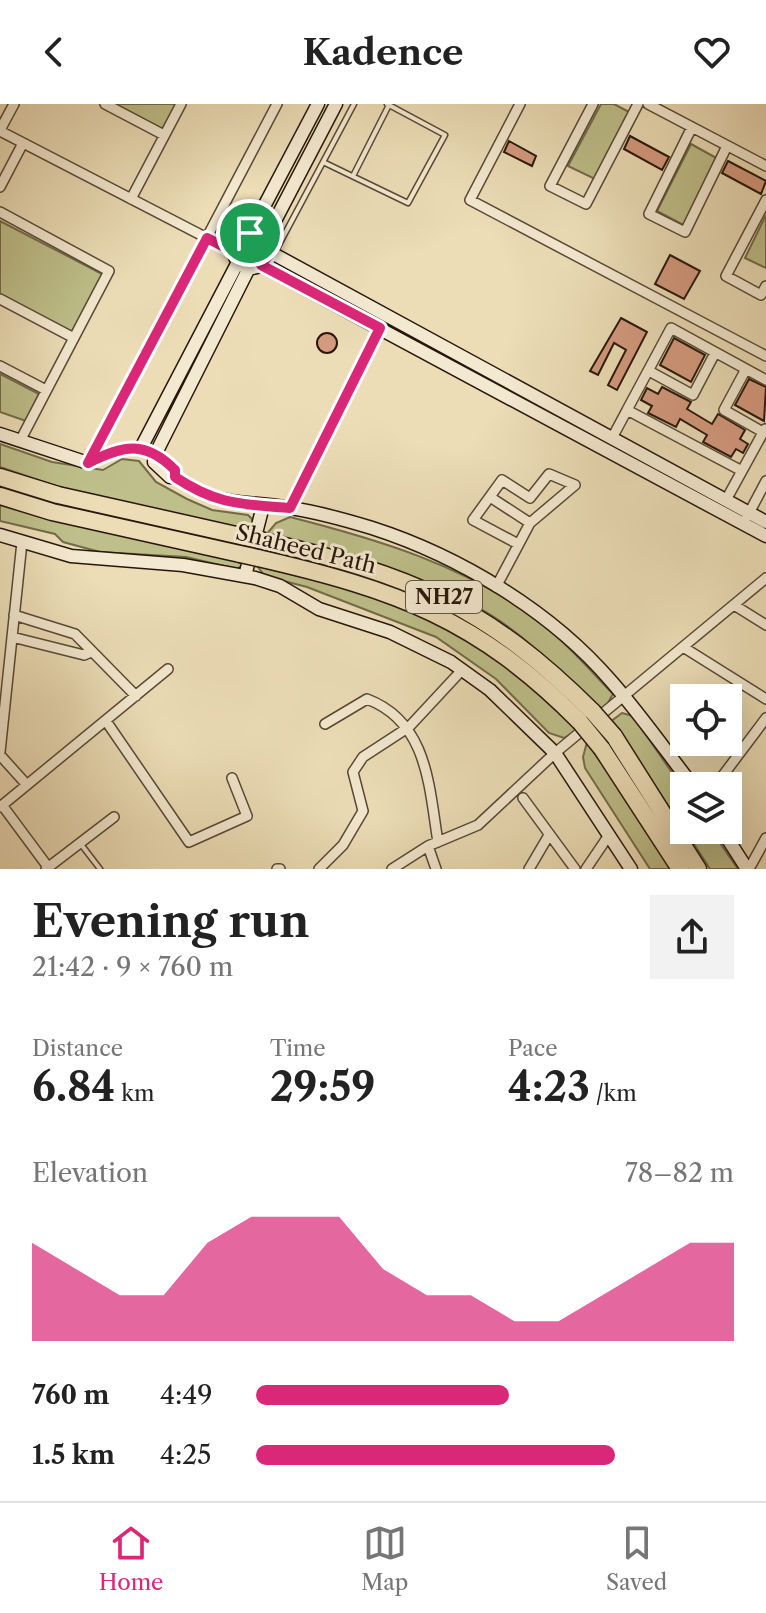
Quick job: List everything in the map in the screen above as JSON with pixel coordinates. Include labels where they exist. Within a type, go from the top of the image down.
[{"type":"highway","name":"Shaheed Path","points":[[0,477],[58,495],[245,537],[261,550]]},
{"type":"highway","name":"Shaheed Path","points":[[0,496],[52,512],[240,554],[261,550],[366,566],[442,596],[514,641],[587,717],[698,869]]},
{"type":"highway","name":"Shaheed Path","points":[[608,742],[680,869]]},
{"type":"street","points":[[14,104],[0,130],[23,143],[207,238],[246,262],[746,518],[766,522]]},
{"type":"street","points":[[105,104],[164,135]]},
{"type":"street","points":[[131,199],[181,104]]},
{"type":"street","points":[[88,463],[277,104]]},
{"type":"street","points":[[155,455],[246,262],[238,239],[250,233],[318,104]]},
{"type":"street","points":[[141,448],[246,262],[269,249],[336,104]]},
{"type":"street","points":[[520,104],[470,200],[766,356]]},
{"type":"street","points":[[593,104],[550,186],[586,204],[638,104]]},
{"type":"street","points":[[648,104],[766,166]]},
{"type":"street","points":[[692,127],[649,214],[685,232],[727,146]]},
{"type":"street","points":[[0,187],[23,143]]},
{"type":"street","points":[[766,200],[726,276],[761,295],[766,286]]},
{"type":"street","points":[[0,212],[109,271],[20,441]]},
{"type":"street","points":[[250,233],[269,249],[726,500],[766,536]]},
{"type":"street","points":[[0,299],[74,338]]},
{"type":"street","points":[[290,508],[380,328]]},
{"type":"street","points":[[612,438],[671,328],[766,380]]},
{"type":"street","points":[[649,371],[693,395],[715,353]]},
{"type":"street","points":[[0,366],[46,390]]},
{"type":"street","points":[[726,500],[765,429],[724,410],[746,369]]},
{"type":"street","points":[[627,410],[742,471]]},
{"type":"street","points":[[0,434],[88,463],[117,449],[141,448],[175,470],[175,477],[220,501],[290,508],[373,528],[441,555],[496,587],[558,630],[623,696],[682,772]]},
{"type":"street","points":[[496,587],[530,523],[575,485],[549,474],[530,498],[502,480],[473,520],[518,544]]},
{"type":"street","points":[[746,518],[766,481]]},
{"type":"street","points":[[490,497],[530,523]]},
{"type":"street","points":[[245,576],[263,506]]},
{"type":"street","points":[[0,535],[71,556],[183,565],[280,586],[319,609],[390,632],[462,670],[490,690],[555,753],[631,869]]},
{"type":"street","points":[[22,542],[0,754],[27,785]]},
{"type":"street","points":[[392,869],[433,844],[478,825],[555,753],[766,578]]},
{"type":"street","points":[[734,605],[766,625]]},
{"type":"street","points":[[14,615],[75,634],[136,696]]},
{"type":"street","points":[[12,637],[84,655],[91,652]]},
{"type":"street","points":[[683,647],[766,699]]},
{"type":"street","points":[[114,817],[47,868],[1,806],[168,669]]},
{"type":"street","points":[[319,869],[343,845],[363,811],[353,772],[358,762],[409,727],[462,670]]},
{"type":"street","points":[[325,724],[367,699],[409,727],[425,762],[436,869]]},
{"type":"street","points":[[726,772],[766,718]]},
{"type":"street","points":[[106,721],[189,842],[247,816],[232,778]]},
{"type":"street","points":[[523,798],[575,869]]},
{"type":"street","points":[[529,869],[549,835]]},
{"type":"street","points":[[586,869],[609,835]]},
{"type":"street","points":[[731,844],[748,869],[766,838]]},
{"type":"lane","points":[[269,249],[323,162],[354,104]]},
{"type":"lane","points":[[323,162],[406,205],[445,135],[388,104],[353,176]]},
{"type":"lane","points":[[80,843],[100,869]]},
{"type":"green space","points":[[110,104],[177,104],[163,131]]},
{"type":"green space","points":[[601,104],[614,104],[631,113],[597,180],[568,166]]},
{"type":"green space","points":[[691,144],[720,160],[687,227],[657,211]]},
{"type":"green space","points":[[766,215],[766,268],[745,258]]},
{"type":"green space","points":[[0,221],[104,275],[72,334],[0,296]]},
{"type":"green space","points":[[0,374],[39,394],[26,421],[0,412]]},
{"type":"green space","points":[[0,444],[52,462],[103,470],[122,459],[139,461],[156,482],[187,499],[212,510],[248,515],[254,521],[254,533],[59,487],[0,467]]},
{"type":"green space","points":[[0,479],[361,568],[490,628],[589,716],[585,720],[431,605],[58,503],[0,486]]},
{"type":"green space","points":[[0,497],[247,562],[237,569],[186,557],[100,552],[63,542],[55,534],[0,521]]},
{"type":"green space","points":[[290,517],[417,555],[505,598],[555,635],[613,694],[602,713],[526,641],[475,606],[399,573],[265,536],[276,523]]},
{"type":"green space","points":[[257,566],[389,603],[450,630],[520,674],[578,730],[564,738],[549,733],[496,679],[436,637],[307,587],[265,576]]},
{"type":"green space","points":[[622,713],[633,716],[672,772],[670,809],[610,722]]},
{"type":"green space","points":[[587,742],[676,869],[650,869],[585,768],[583,757]]},
{"type":"green space","points":[[694,844],[721,844],[738,869],[710,869]]},
{"type":"building","points":[[630,136],[669,157],[662,170],[624,149]]},
{"type":"building","points":[[509,141],[536,156],[532,166],[504,152]]},
{"type":"building","points":[[728,161],[766,181],[761,194],[722,173]]},
{"type":"building","points":[[670,255],[700,271],[684,299],[655,284]]},
{"type":"building","points":[[621,318],[647,332],[617,390],[608,385],[626,350],[614,343],[598,375],[590,371]]},
{"type":"building","points":[[327,333],[334,336],[337,343],[334,350],[327,353],[320,350],[317,343],[320,336]]},
{"type":"building","points":[[674,338],[705,355],[691,382],[660,365]]},
{"type":"building","points":[[749,379],[766,387],[764,421],[735,405]]},
{"type":"building","points":[[662,387],[691,402],[687,409],[712,424],[718,414],[745,430],[740,439],[748,444],[743,453],[736,449],[731,457],[703,442],[707,435],[680,419],[676,427],[648,413],[652,406],[641,400],[647,388],[658,394]]},
{"type":"route","points":[[250,233],[263,237],[267,242],[268,256],[261,265],[380,328],[290,508],[220,501],[206,496],[175,477],[175,470],[162,457],[141,448],[117,449],[88,463],[207,238],[234,252],[238,239],[250,233]]}]
